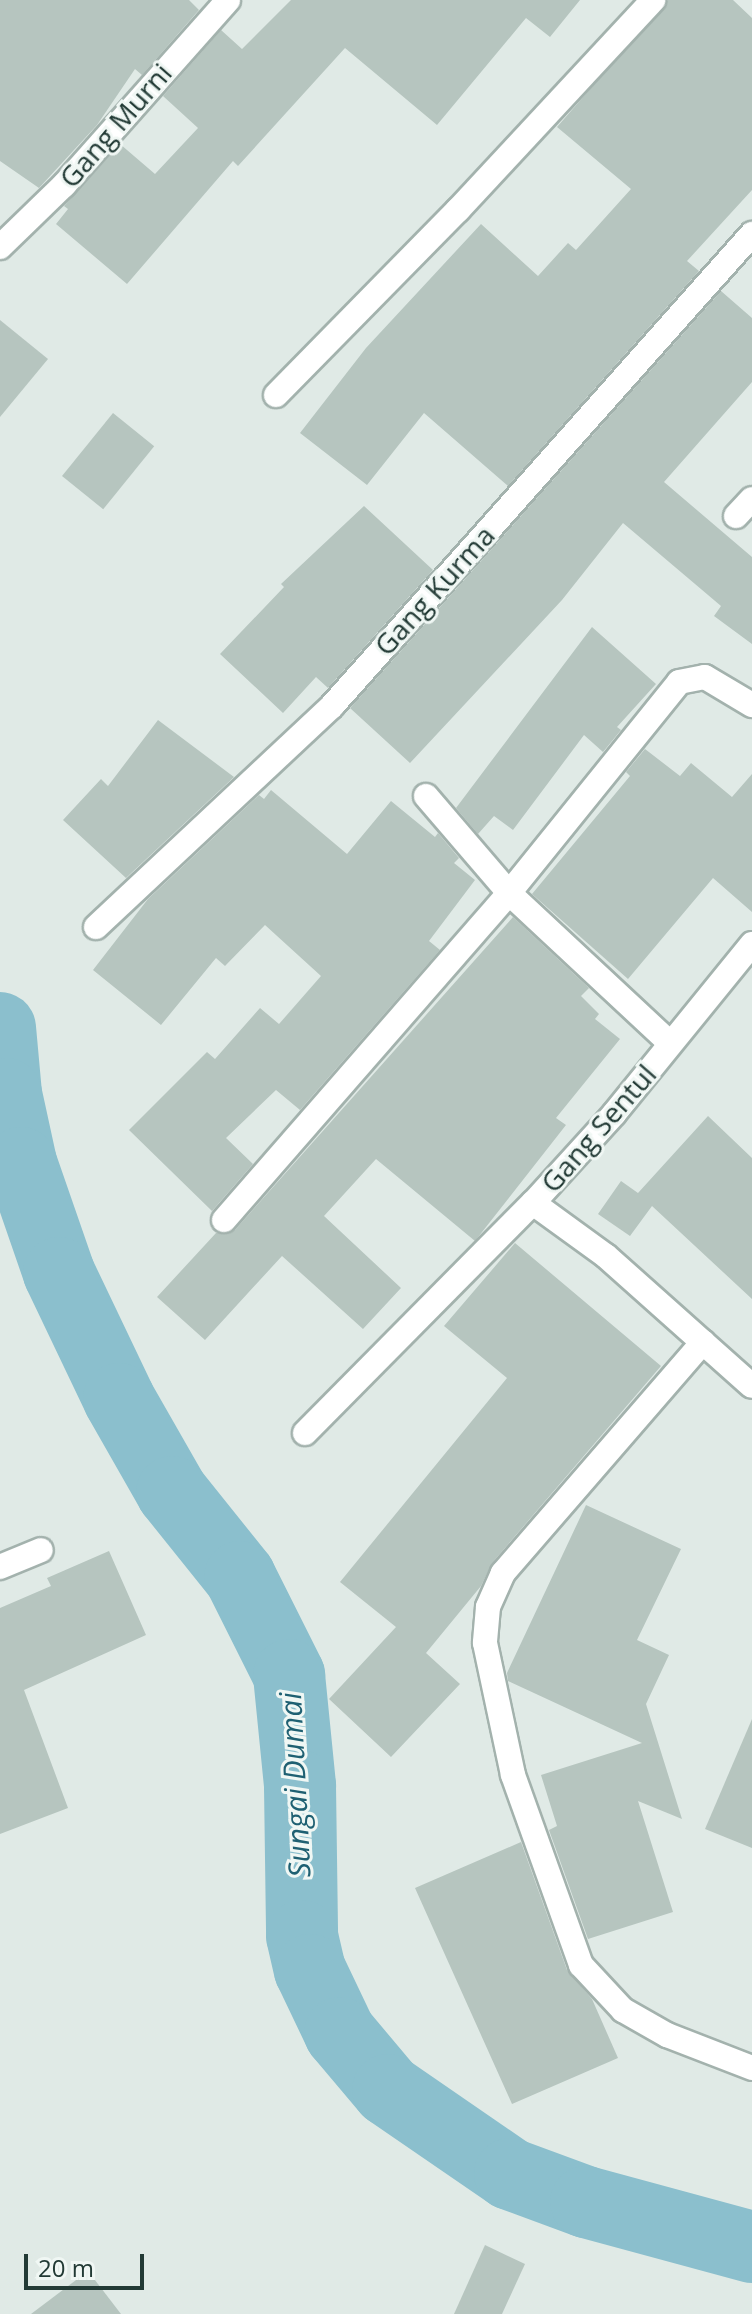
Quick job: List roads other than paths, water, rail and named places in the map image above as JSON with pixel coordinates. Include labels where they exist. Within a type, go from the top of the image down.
[{"type":"street","name":"Gang Murni","points":[[0,247],[64,185],[228,0]]},
{"type":"street","points":[[276,395],[458,210],[653,0]]},
{"type":"street","name":"Gang Kurma","points":[[96,927],[332,706],[752,234]]},
{"type":"street","points":[[224,1220],[509,893],[679,682],[705,677],[752,705]]},
{"type":"street","points":[[426,796],[509,893],[670,1043]]},
{"type":"street","name":"Gang Sentul","points":[[752,944],[533,1203],[606,1256],[752,1386]]},
{"type":"street","points":[[305,1433],[533,1203]]},
{"type":"street","points":[[703,1342],[503,1573],[488,1607],[485,1643],[513,1775],[581,1965],[623,2010],[667,2035],[751,2062]]},
{"type":"street","points":[[0,1567],[41,1550]]},
{"type":"waterway","name":"Sungai Dumai","points":[[0,1028],[6,1094],[21,1163],[59,1273],[119,1399],[172,1492],[240,1577],[289,1675],[300,1786],[302,1936],[310,1970],[340,2033],[388,2090],[510,2174],[586,2202],[752,2247]]}]
